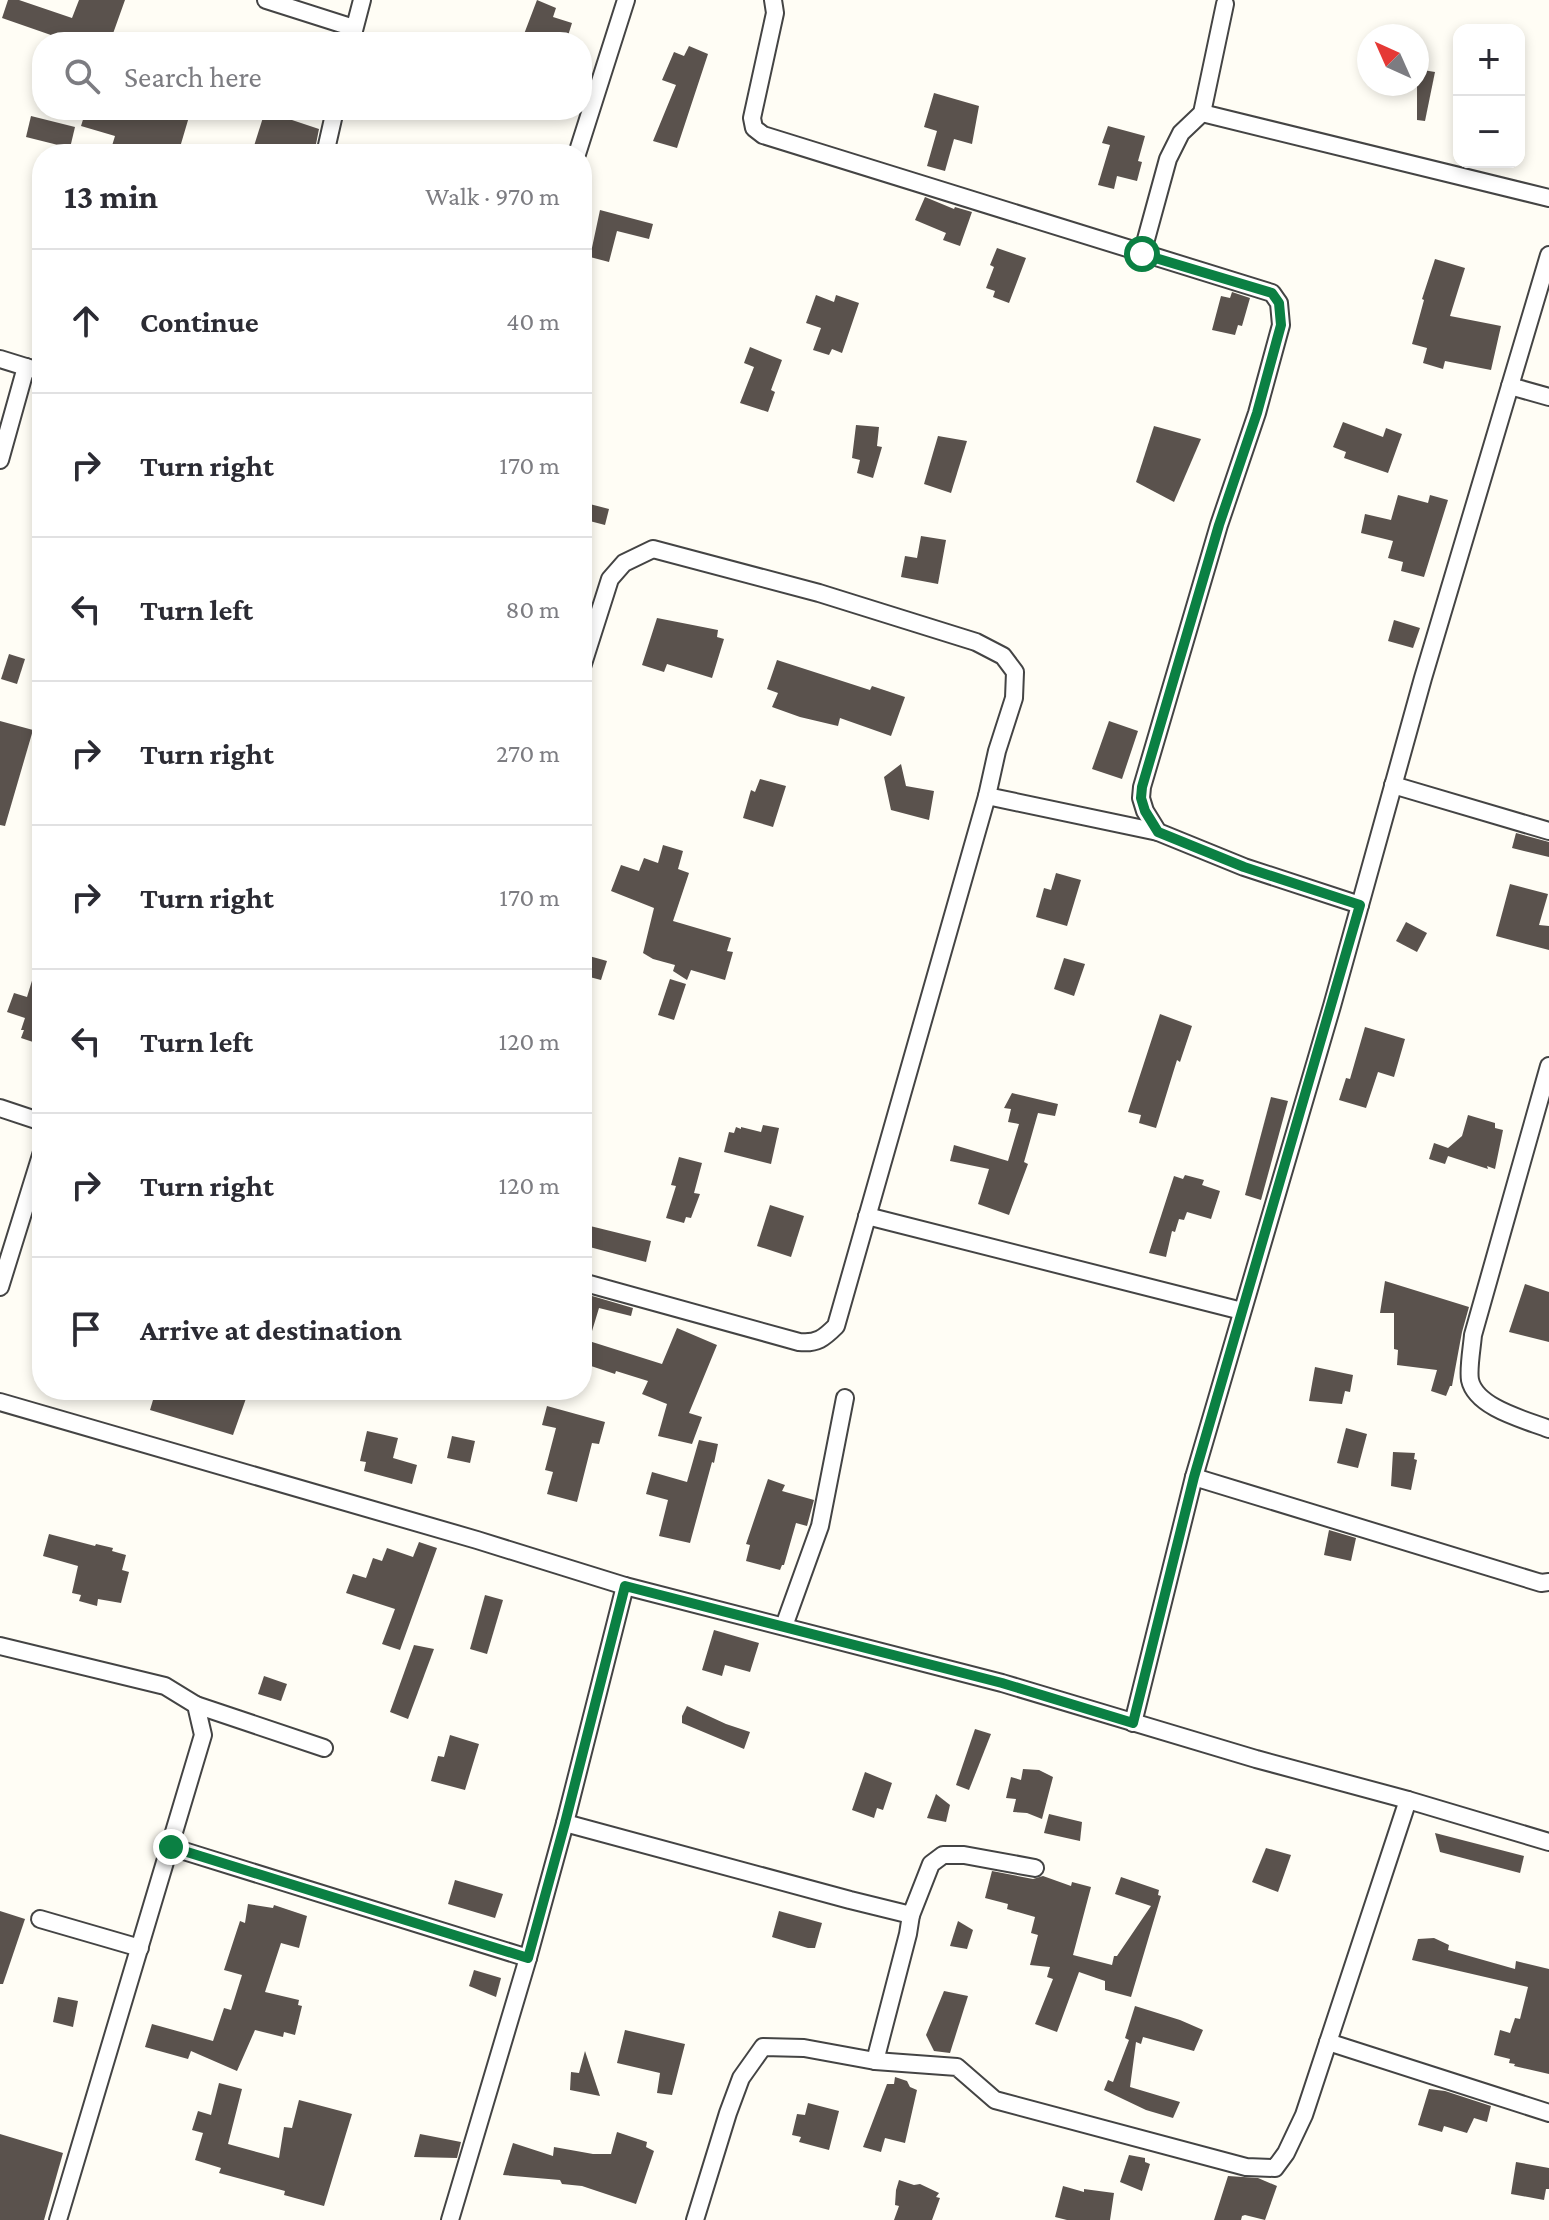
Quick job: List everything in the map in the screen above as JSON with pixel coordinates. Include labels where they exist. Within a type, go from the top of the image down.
[{"type":"street","points":[[266,0],[345,32]]},
{"type":"street","points":[[353,32],[362,0]]},
{"type":"street","points":[[592,107],[626,0]]},
{"type":"street","points":[[773,0],[775,13],[752,118],[754,128],[763,135],[1272,293],[1279,303],[1281,325],[1257,413],[1219,525],[1142,787],[1145,811],[1158,832]]},
{"type":"street","points":[[1142,254],[1168,159],[1181,133],[1202,113],[1225,4]]},
{"type":"street","points":[[1202,113],[1549,198]]},
{"type":"street","points":[[327,144],[333,120]]},
{"type":"street","points":[[580,144],[588,120]]},
{"type":"street","points":[[1133,1723],[1194,1477],[1549,255]]},
{"type":"street","points":[[0,359],[32,368]]},
{"type":"street","points":[[0,460],[32,374]]},
{"type":"street","points":[[1510,386],[1549,397]]},
{"type":"street","points":[[592,636],[610,579],[624,563],[653,549],[819,593],[976,642],[1003,656],[1015,672],[1014,698],[836,1326],[822,1340],[810,1343],[592,1285]]},
{"type":"street","points":[[1393,785],[1549,831]]},
{"type":"street","points":[[987,796],[1158,832],[1244,867],[1360,905]]},
{"type":"street","points":[[1549,1066],[1473,1335],[1470,1380],[1478,1394],[1493,1408],[1549,1429]]},
{"type":"street","points":[[0,1108],[32,1119]]},
{"type":"street","points":[[0,1287],[32,1184]]},
{"type":"street","points":[[867,1216],[1242,1311]]},
{"type":"street","points":[[784,1626],[820,1526],[845,1398]]},
{"type":"street","points":[[0,1402],[625,1586],[1002,1683],[1549,1842]]},
{"type":"street","points":[[1194,1477],[1541,1583],[1549,1582]]},
{"type":"street","points":[[450,2220],[528,1958],[625,1586]]},
{"type":"street","points":[[0,1646],[165,1686],[196,1705],[324,1748]]},
{"type":"street","points":[[58,2220],[203,1735],[196,1705]]},
{"type":"street","points":[[695,2220],[741,2078],[763,2047],[804,2048],[875,2061],[957,2067],[995,2100],[1246,2167],[1275,2168],[1286,2153],[1304,2115],[1408,1800]]},
{"type":"street","points":[[565,1823],[911,1915]]},
{"type":"street","points":[[171,1847],[528,1958]]},
{"type":"street","points":[[875,2061],[911,1915],[931,1864],[943,1855],[964,1855],[1035,1868]]},
{"type":"street","points":[[40,1919],[140,1948]]},
{"type":"street","points":[[1328,2042],[1549,2113]]},
{"type":"building","points":[[8,0],[19,0],[72,18],[79,0],[125,0],[114,32],[42,32],[2,18]]},
{"type":"building","points":[[537,0],[556,8],[553,17],[572,23],[569,32],[525,32]]},
{"type":"building","points":[[689,46],[708,54],[677,148],[653,141],[676,85],[662,80],[674,52],[684,56]]},
{"type":"building","points":[[1429,71],[1435,72],[1425,121],[1417,120],[1417,96],[1429,96]]},
{"type":"building","points":[[934,93],[979,106],[972,144],[954,139],[945,171],[927,166],[937,131],[924,127]]},
{"type":"building","points":[[31,116],[32,120],[47,120],[75,127],[71,144],[54,144],[26,137]]},
{"type":"building","points":[[83,120],[188,120],[181,144],[113,144],[115,136],[81,126]]},
{"type":"building","points":[[262,120],[292,120],[319,129],[316,144],[255,144]]},
{"type":"building","points":[[1108,126],[1145,136],[1138,161],[1142,162],[1137,181],[1117,176],[1114,189],[1098,185],[1110,145],[1102,143]]},
{"type":"building","points":[[925,197],[954,209],[972,212],[960,246],[943,240],[946,233],[915,220]]},
{"type":"building","points":[[600,210],[653,224],[649,239],[617,231],[609,262],[592,258]]},
{"type":"building","points":[[997,248],[1026,258],[1009,303],[993,297],[995,291],[986,288]]},
{"type":"building","points":[[1435,259],[1465,268],[1450,316],[1501,326],[1491,370],[1445,361],[1443,369],[1423,363],[1427,348],[1412,344]]},
{"type":"building","points":[[1232,292],[1250,298],[1242,326],[1238,325],[1235,335],[1212,330],[1221,296],[1230,298]]},
{"type":"building","points":[[816,295],[834,302],[836,295],[859,303],[842,353],[832,349],[829,355],[813,350],[821,328],[806,323]]},
{"type":"building","points":[[750,347],[782,360],[771,390],[775,392],[768,412],[740,403],[754,367],[744,363]]},
{"type":"building","points":[[1343,422],[1383,437],[1386,428],[1402,434],[1388,473],[1344,458],[1346,452],[1333,447]]},
{"type":"building","points":[[856,425],[879,427],[877,446],[882,447],[873,478],[857,473],[860,460],[852,458]]},
{"type":"building","points":[[1154,426],[1201,439],[1174,502],[1136,482]]},
{"type":"building","points":[[938,436],[967,441],[951,493],[924,484]]},
{"type":"building","points":[[1398,495],[1428,503],[1430,495],[1448,500],[1424,577],[1401,571],[1403,562],[1388,558],[1393,541],[1361,533],[1365,514],[1391,520]]},
{"type":"building","points":[[592,505],[609,509],[605,525],[592,522]]},
{"type":"building","points":[[921,536],[946,540],[938,584],[901,577],[905,556],[917,558]]},
{"type":"building","points":[[657,618],[718,630],[717,637],[724,639],[712,678],[667,664],[664,672],[642,665]]},
{"type":"building","points":[[1394,620],[1420,628],[1413,648],[1388,641]]},
{"type":"building","points":[[9,654],[25,659],[17,684],[1,679]]},
{"type":"building","points":[[777,660],[870,690],[872,686],[905,697],[891,736],[840,718],[838,726],[772,707],[778,693],[767,689]]},
{"type":"building","points":[[0,721],[32,730],[32,733],[5,826],[0,825]]},
{"type":"building","points":[[1109,721],[1138,731],[1122,779],[1092,769]]},
{"type":"building","points":[[901,764],[906,786],[934,791],[929,820],[891,810],[884,777]]},
{"type":"building","points":[[760,779],[786,786],[773,827],[743,818],[751,790],[755,792]]},
{"type":"building","points":[[1516,833],[1549,842],[1549,857],[1512,848]]},
{"type":"building","points":[[663,845],[683,851],[678,869],[689,873],[673,921],[731,938],[727,951],[733,952],[725,980],[691,970],[687,980],[673,971],[675,965],[643,953],[654,908],[611,891],[621,865],[639,871],[644,858],[658,863]]},
{"type":"building","points":[[1056,873],[1081,880],[1067,926],[1036,917],[1044,888],[1051,890]]},
{"type":"building","points":[[1510,884],[1548,894],[1539,925],[1549,926],[1549,950],[1496,936]]},
{"type":"building","points":[[1406,922],[1427,933],[1417,952],[1396,941]]},
{"type":"building","points":[[592,957],[607,961],[601,980],[592,978]]},
{"type":"building","points":[[1064,958],[1085,964],[1074,996],[1054,989]]},
{"type":"building","points":[[670,979],[686,984],[674,1020],[658,1015]]},
{"type":"building","points":[[32,981],[32,1042],[21,1038],[25,1018],[7,1012],[14,993],[27,997]]},
{"type":"building","points":[[1160,1014],[1192,1026],[1180,1062],[1177,1060],[1156,1128],[1139,1123],[1141,1115],[1128,1112]]},
{"type":"building","points":[[1365,1027],[1405,1039],[1394,1077],[1378,1072],[1366,1108],[1339,1100],[1346,1078],[1350,1079]]},
{"type":"building","points":[[1012,1093],[1058,1104],[1055,1116],[1038,1113],[1024,1162],[1028,1164],[1009,1215],[978,1204],[989,1169],[950,1161],[954,1145],[1008,1161],[1019,1124],[1008,1122],[1011,1109],[1004,1108]]},
{"type":"building","points":[[1271,1097],[1288,1101],[1261,1200],[1245,1195]]},
{"type":"building","points":[[1468,1115],[1495,1123],[1495,1128],[1503,1130],[1495,1169],[1448,1156],[1445,1164],[1429,1159],[1434,1143],[1448,1148],[1462,1136]]},
{"type":"building","points":[[763,1125],[779,1128],[771,1164],[724,1152],[729,1132],[734,1133],[736,1127],[761,1132]]},
{"type":"building","points":[[679,1157],[702,1163],[694,1193],[700,1194],[691,1218],[686,1217],[684,1223],[666,1218],[676,1186],[671,1185]]},
{"type":"building","points":[[1185,1175],[1204,1180],[1202,1185],[1220,1191],[1211,1219],[1187,1212],[1184,1220],[1179,1219],[1175,1232],[1172,1231],[1166,1257],[1149,1253],[1174,1176],[1183,1179]]},
{"type":"building","points":[[770,1205],[804,1216],[791,1257],[757,1246]]},
{"type":"building","points":[[592,1226],[651,1241],[646,1262],[592,1248]]},
{"type":"building","points":[[1385,1281],[1469,1307],[1452,1386],[1446,1396],[1431,1391],[1437,1370],[1397,1365],[1394,1313],[1380,1313]]},
{"type":"building","points":[[1525,1284],[1549,1292],[1549,1342],[1509,1332]]},
{"type":"building","points":[[592,1296],[633,1308],[631,1316],[599,1308],[592,1331]]},
{"type":"building","points":[[677,1328],[717,1345],[689,1413],[702,1417],[692,1444],[658,1436],[667,1404],[642,1394],[648,1381],[616,1371],[615,1374],[592,1366],[592,1342],[662,1364]]},
{"type":"building","points":[[1315,1367],[1353,1375],[1350,1392],[1345,1391],[1342,1404],[1309,1401]]},
{"type":"building","points":[[153,1400],[245,1400],[233,1435],[150,1410]]},
{"type":"building","points":[[547,1406],[605,1422],[599,1444],[592,1443],[577,1502],[547,1494],[553,1472],[545,1470],[556,1428],[542,1425]]},
{"type":"building","points":[[1346,1428],[1367,1434],[1358,1468],[1337,1463]]},
{"type":"building","points":[[367,1431],[398,1438],[393,1458],[417,1465],[412,1484],[364,1471],[366,1462],[360,1461]]},
{"type":"building","points":[[452,1436],[475,1441],[470,1463],[447,1458]]},
{"type":"building","points":[[699,1440],[718,1444],[690,1543],[659,1536],[668,1500],[646,1494],[652,1472],[687,1482]]},
{"type":"building","points":[[1393,1452],[1415,1453],[1414,1459],[1417,1460],[1411,1490],[1391,1486]]},
{"type":"building","points":[[768,1479],[785,1485],[782,1491],[814,1500],[807,1526],[796,1523],[780,1570],[746,1561],[750,1545],[746,1544]]},
{"type":"building","points":[[1329,1530],[1356,1538],[1351,1561],[1324,1555]]},
{"type":"building","points":[[49,1534],[113,1548],[112,1551],[126,1555],[122,1570],[129,1572],[121,1603],[98,1599],[97,1606],[79,1601],[81,1595],[72,1593],[78,1566],[43,1556]]},
{"type":"building","points":[[419,1542],[437,1548],[400,1650],[382,1644],[395,1609],[346,1593],[353,1574],[366,1578],[373,1558],[382,1561],[387,1548],[413,1557]]},
{"type":"building","points":[[485,1595],[503,1600],[487,1654],[470,1649]]},
{"type":"building","points":[[714,1630],[759,1643],[750,1672],[725,1665],[722,1676],[702,1670]]},
{"type":"building","points":[[414,1645],[434,1649],[408,1719],[390,1712]]},
{"type":"building","points":[[264,1676],[287,1684],[281,1701],[258,1694]]},
{"type":"building","points":[[687,1706],[750,1732],[744,1749],[682,1723]]},
{"type":"building","points":[[975,1729],[991,1734],[969,1790],[956,1785]]},
{"type":"building","points":[[450,1735],[479,1744],[465,1790],[431,1781],[438,1756],[444,1757]]},
{"type":"building","points":[[1023,1769],[1039,1770],[1053,1777],[1042,1819],[1013,1812],[1016,1799],[1006,1798],[1011,1777],[1021,1780]]},
{"type":"building","points":[[865,1772],[892,1783],[883,1810],[877,1808],[874,1818],[852,1810]]},
{"type":"building","points":[[936,1794],[950,1805],[946,1822],[927,1818]]},
{"type":"building","points":[[1049,1814],[1082,1822],[1080,1841],[1044,1833]]},
{"type":"building","points":[[1435,1833],[1524,1856],[1520,1873],[1440,1852]]},
{"type":"building","points":[[1266,1848],[1291,1855],[1278,1892],[1252,1882]]},
{"type":"building","points":[[992,1871],[1033,1879],[1043,1876],[1071,1886],[1072,1882],[1091,1887],[1073,1955],[1112,1965],[1114,1956],[1117,1956],[1151,1906],[1115,1894],[1121,1877],[1159,1890],[1158,1895],[1161,1896],[1131,1997],[1105,1990],[1105,1981],[1079,1972],[1057,2032],[1035,2024],[1053,1979],[1047,1977],[1050,1967],[1030,1965],[1038,1935],[1031,1933],[1035,1917],[1007,1909],[1008,1904],[985,1898]]},
{"type":"building","points":[[455,1880],[503,1894],[495,1918],[448,1904]]},
{"type":"building","points":[[248,1904],[273,1908],[274,1905],[307,1916],[299,1948],[281,1943],[265,1992],[299,2000],[298,2005],[302,2006],[295,2035],[284,2032],[283,2037],[255,2030],[237,2071],[191,2051],[188,2059],[145,2047],[152,2024],[213,2041],[224,2008],[231,2010],[242,1975],[224,1970],[240,1921],[245,1923]]},
{"type":"building","points":[[0,1911],[25,1919],[3,1984],[0,1984]]},
{"type":"building","points":[[779,1911],[822,1923],[815,1948],[772,1937]]},
{"type":"building","points":[[958,1921],[973,1930],[967,1949],[950,1946]]},
{"type":"building","points":[[1434,1938],[1449,1945],[1448,1950],[1515,1969],[1516,1961],[1549,1969],[1549,2074],[1514,2066],[1509,2063],[1510,2059],[1494,2055],[1500,2030],[1510,2033],[1515,2018],[1520,2019],[1528,1987],[1412,1960],[1418,1939]]},
{"type":"building","points":[[474,1970],[501,1978],[496,1997],[469,1986]]},
{"type":"building","points":[[944,1991],[968,1996],[950,2053],[934,2051],[926,2035]]},
{"type":"building","points":[[58,1997],[78,2001],[73,2027],[53,2022]]},
{"type":"building","points":[[1135,2006],[1203,2030],[1194,2051],[1143,2037],[1141,2044],[1136,2042],[1130,2087],[1180,2102],[1173,2118],[1146,2110],[1104,2090],[1108,2080],[1113,2082],[1129,2040],[1125,2038]]},
{"type":"building","points":[[625,2030],[685,2044],[672,2095],[657,2093],[660,2073],[617,2063]]},
{"type":"building","points":[[585,2051],[600,2096],[570,2090],[571,2072],[579,2073]]},
{"type":"building","points":[[895,2077],[907,2081],[910,2087],[917,2090],[905,2143],[885,2138],[881,2152],[863,2147],[887,2084],[894,2084]]},
{"type":"building","points":[[219,2083],[242,2089],[228,2144],[279,2158],[284,2127],[292,2128],[299,2100],[352,2114],[324,2206],[284,2195],[285,2191],[219,2173],[221,2168],[195,2160],[203,2133],[192,2130],[198,2111],[211,2115]]},
{"type":"building","points":[[1429,2089],[1491,2106],[1487,2122],[1474,2118],[1467,2133],[1444,2126],[1442,2132],[1418,2125]]},
{"type":"building","points":[[808,2103],[839,2111],[829,2150],[799,2142],[801,2137],[792,2135],[797,2114],[805,2115]]},
{"type":"building","points":[[617,2132],[647,2142],[646,2147],[654,2151],[636,2204],[582,2186],[562,2184],[560,2180],[503,2175],[513,2143],[553,2156],[554,2147],[611,2154]]},
{"type":"building","points":[[0,2134],[63,2153],[44,2220],[0,2220]]},
{"type":"building","points":[[420,2134],[461,2142],[457,2158],[414,2157]]},
{"type":"building","points":[[1129,2155],[1145,2158],[1145,2162],[1150,2164],[1142,2191],[1120,2182]]},
{"type":"building","points":[[1516,2162],[1549,2168],[1549,2189],[1546,2189],[1544,2200],[1511,2194]]},
{"type":"building","points":[[1228,2176],[1258,2178],[1277,2186],[1265,2220],[1245,2215],[1241,2220],[1214,2220]]},
{"type":"building","points":[[899,2180],[920,2184],[939,2193],[932,2220],[894,2220],[899,2206],[895,2205]]},
{"type":"building","points":[[1063,2186],[1084,2192],[1084,2189],[1114,2193],[1110,2220],[1055,2217]]},
{"type":"route","points":[[171,1847],[528,1958],[625,1586],[1002,1683],[1133,1723],[1194,1477],[1360,905],[1244,867],[1158,832],[1145,811],[1142,787],[1281,325],[1279,303],[1272,293],[1142,254]]}]
